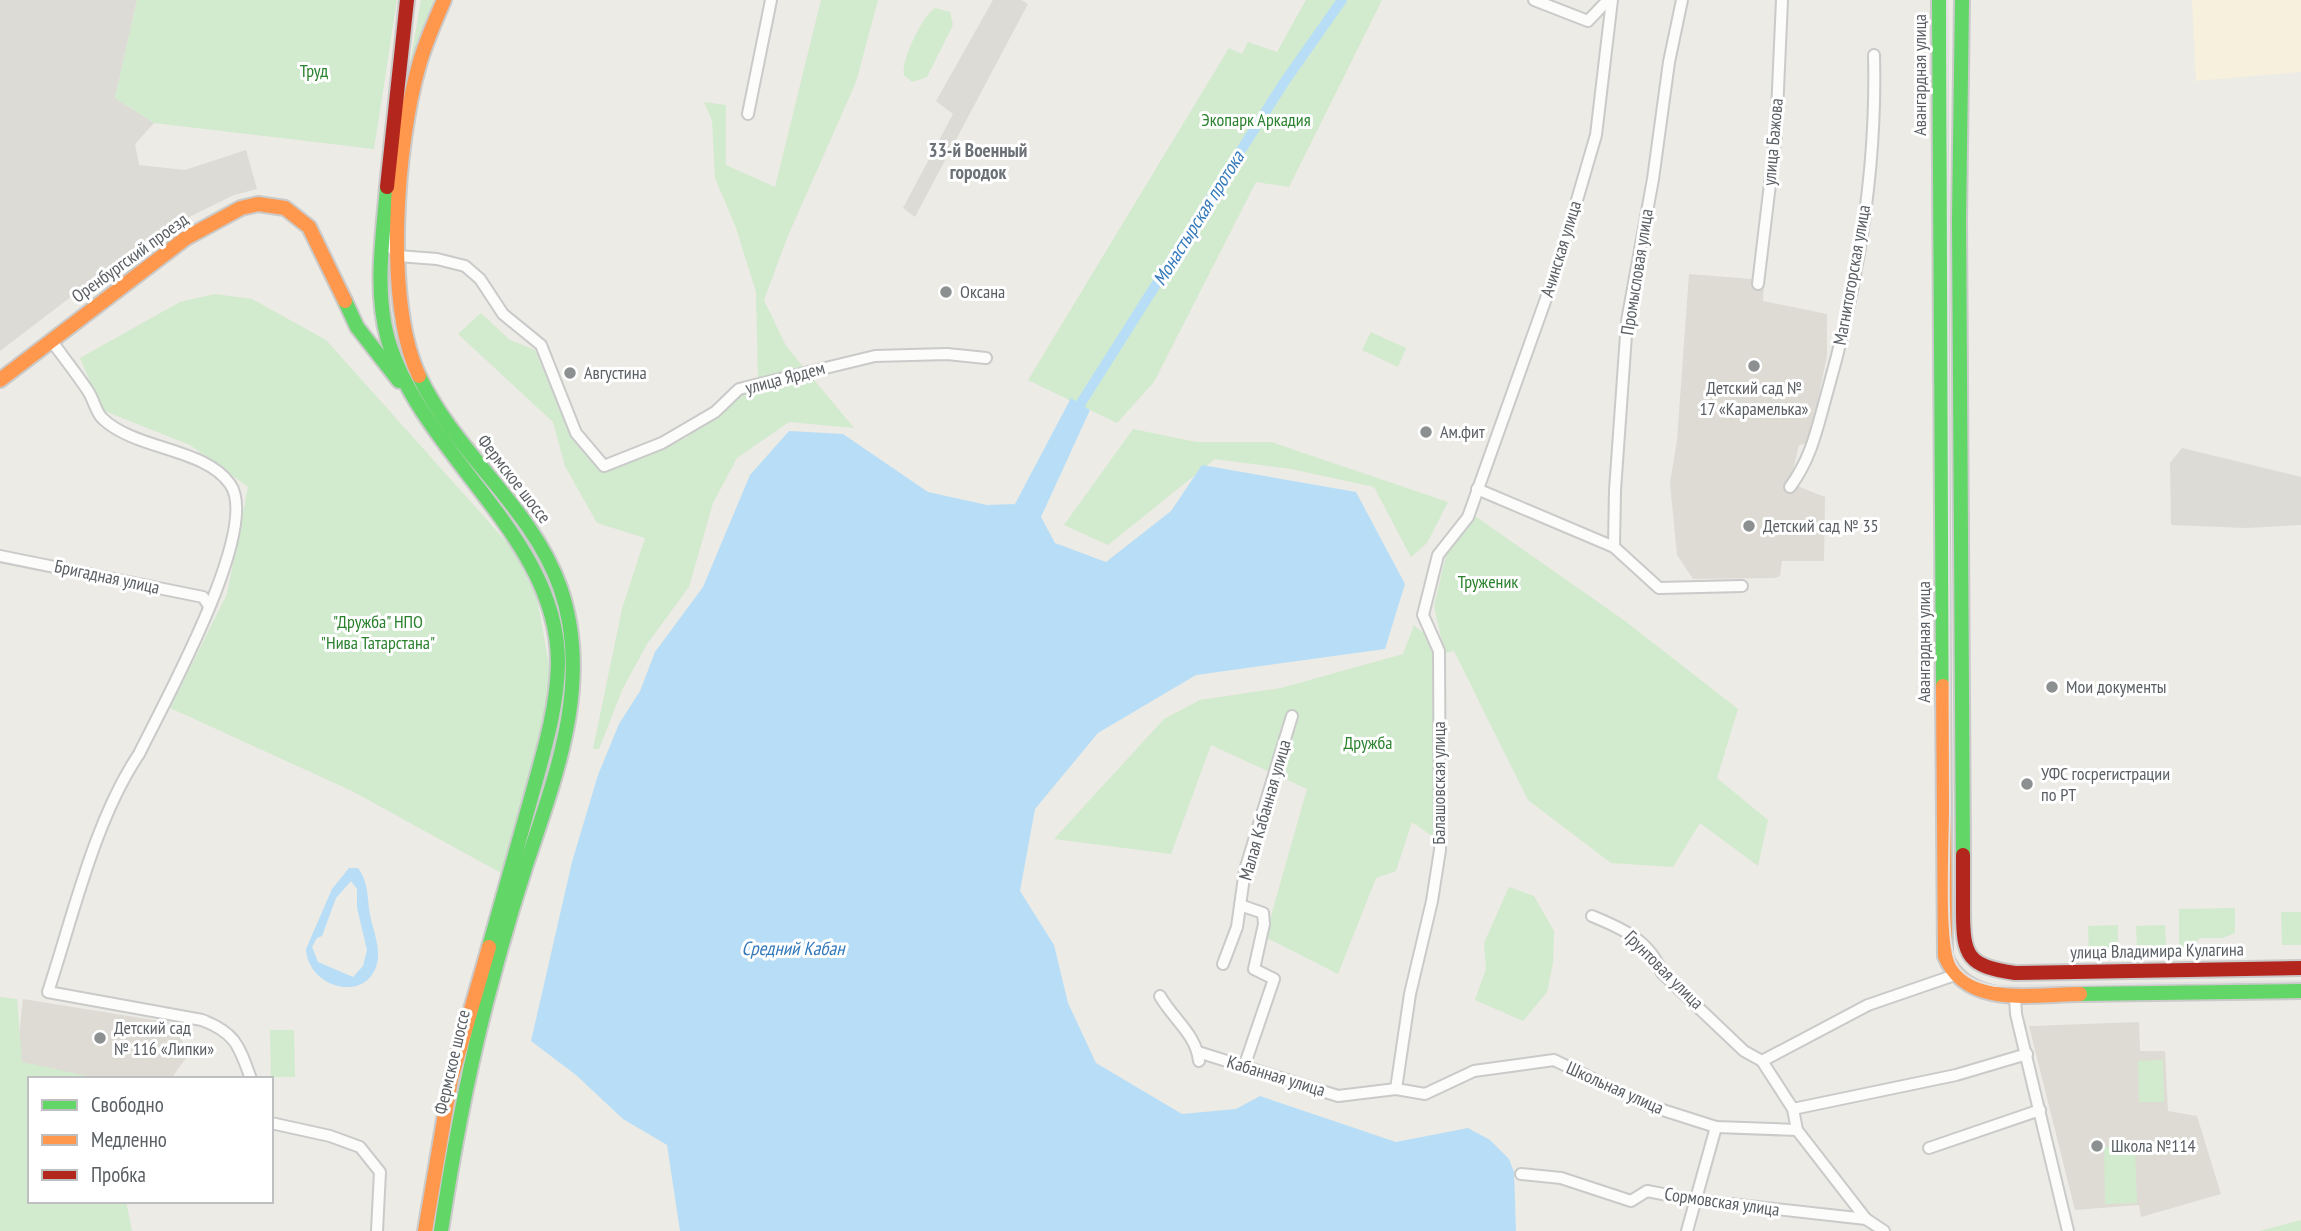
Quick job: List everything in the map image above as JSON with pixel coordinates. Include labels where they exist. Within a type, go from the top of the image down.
[{"type":"main road","name":"Фермское шоссе","points":[[407,0],[384,228],[381,292],[388,340],[407,390],[447,451],[516,536],[539,579],[555,628],[559,668],[558,698],[551,727],[451,1079],[425,1231]]},
{"type":"main road","name":"Фермское шоссе","points":[[441,1231],[453,1147],[479,1026],[569,717],[574,660],[564,603],[542,549],[529,527],[458,440],[413,361],[402,317],[398,256],[407,138],[417,70],[444,0]]},
{"type":"main road","name":"Авангардная улица","points":[[1939,0],[1945,956],[1955,975]]},
{"type":"main road","name":"Авангардная улица","points":[[1962,0],[1959,220],[1963,944],[1972,960],[1987,969],[2015,973]]},
{"type":"main road","name":"Оренбургский проезд","points":[[0,380],[186,238],[241,208],[258,204],[285,208],[309,227],[352,317],[379,358],[407,390]]},
{"type":"main road","name":"Фермское шоссе","points":[[352,317],[365,326],[372,324],[381,292]]},
{"type":"main road","name":"улица Владимира Кулагина","points":[[2015,973],[2301,968]]},
{"type":"main road","points":[[1955,975],[1977,990],[2015,996],[2301,991]]},
{"type":"street","points":[[748,114],[771,0]]},
{"type":"street","points":[[1534,0],[1588,20],[1610,0]]},
{"type":"street","name":"Ачинская улица","points":[[1477,489],[1558,265],[1594,141],[1610,0]]},
{"type":"street","name":"Промысловая улица","points":[[1614,547],[1615,490],[1627,321],[1653,179],[1668,62],[1682,0]]},
{"type":"street","name":"улица Бажова","points":[[1758,284],[1776,134],[1782,0]]},
{"type":"street","name":"Магнитогорская улица","points":[[1790,487],[1807,464],[1836,363],[1857,266],[1870,160],[1874,55]]},
{"type":"street","points":[[384,228],[388,243],[398,256]]},
{"type":"street","name":"улица Ярдем","points":[[398,256],[437,258],[465,266],[480,279],[503,314],[541,345],[576,433],[604,466],[662,443],[715,412],[739,389],[874,356],[947,354],[986,358]]},
{"type":"street","points":[[51,340],[90,393],[102,419],[148,444],[210,467],[230,484],[237,501],[235,525],[224,574],[111,804],[48,992],[202,1020],[223,1028],[238,1044],[250,1077]]},
{"type":"street","points":[[1477,489],[1614,547],[1658,588],[1742,586]]},
{"type":"street","name":"Балашовская улица","points":[[1396,1089],[1410,994],[1432,901],[1440,850],[1439,651],[1423,615],[1438,555],[1468,517],[1477,489]]},
{"type":"street","name":"Бригадная улица","points":[[0,555],[203,597],[209,606]]},
{"type":"street","name":"Малая Кабанная улица","points":[[1223,964],[1237,927],[1245,870],[1292,716]]},
{"type":"street","name":"Малая Кабанная улица","points":[[1240,905],[1263,913],[1264,924],[1254,969],[1274,979],[1244,1066]]},
{"type":"street","name":"Грунтовая улица","points":[[1592,916],[1630,931],[1659,965],[1662,973],[1744,1051],[1762,1061],[1793,1109],[1797,1130],[1866,1219]]},
{"type":"street","points":[[1762,1061],[1868,1005],[1955,975]]},
{"type":"street","name":"Кабанная улица","points":[[1160,996],[1173,1019],[1183,1024],[1198,1057],[1244,1066],[1338,1096],[1396,1089]]},
{"type":"street","points":[[2015,996],[2016,1014],[2068,1231]]},
{"type":"street","points":[[1793,1109],[1956,1075],[2027,1054]]},
{"type":"street","name":"Школьная улица","points":[[1396,1089],[1425,1094],[1474,1071],[1554,1060],[1647,1105],[1716,1127],[1797,1130]]},
{"type":"street","points":[[1929,1148],[2040,1110]]},
{"type":"street","points":[[273,1123],[330,1136],[360,1147],[380,1172],[377,1231]]},
{"type":"street","points":[[1687,1231],[1716,1127]]},
{"type":"street","name":"Сормовская улица","points":[[1521,1174],[1561,1178],[1631,1201],[1647,1191],[1694,1200],[1866,1219],[1884,1231]]},
{"type":"shaded area","points":[[0,0],[137,0],[115,98],[154,123],[135,144],[139,165],[185,170],[246,150],[257,189],[234,195],[183,220],[110,267],[0,351]]},
{"type":"shaded area","points":[[993,0],[1021,0],[1028,4],[915,217],[903,208],[953,114],[936,101]]},
{"type":"shaded area","points":[[2192,0],[2301,0],[2301,72],[2196,81]]},
{"type":"shaded area","points":[[1689,274],[1764,280],[1763,301],[1827,314],[1827,356],[1809,443],[1799,445],[1790,483],[1825,497],[1824,561],[1782,561],[1780,576],[1775,578],[1693,579],[1677,555],[1670,483],[1677,440]]},
{"type":"shaded area","points":[[2182,448],[2301,477],[2301,525],[2247,528],[2171,525],[2170,463]]},
{"type":"shaded area","name":"Детский сад № 116 «Липки»","points":[[23,999],[172,1023],[189,1054],[172,1077],[39,1077],[15,1072]]},
{"type":"shaded area","name":"Школа №114","points":[[2139,1022],[2140,1051],[2165,1051],[2168,1111],[2197,1116],[2221,1194],[2141,1217],[2139,1205],[2075,1210],[2029,1026]]},
{"type":"green space","name":"Труд","points":[[137,0],[397,0],[374,149],[154,123],[115,98]]},
{"type":"green space","points":[[421,0],[434,0],[419,40],[403,104]]},
{"type":"green space","points":[[821,0],[878,0],[856,82],[787,238],[764,300],[786,346],[854,428],[789,422],[737,458],[713,503],[689,587],[647,644],[623,688],[599,749],[593,749],[622,609],[645,538],[597,523],[565,466],[553,422],[458,334],[481,313],[510,340],[535,350],[560,410],[585,454],[619,467],[686,438],[735,385],[758,382],[756,292],[736,228],[715,178],[712,120],[704,102],[726,105],[726,165],[775,187]]},
{"type":"green space","name":"Экопарк Аркадия","points":[[1306,0],[1382,0],[1289,187],[1256,182],[1154,382],[1117,423],[1028,380],[1229,48],[1242,54],[1248,42],[1277,52]]},
{"type":"green space","points":[[935,8],[950,12],[953,25],[927,77],[912,82],[904,75],[905,60],[919,29]]},
{"type":"green space","name":"\"Дружба\" НПО \"Нива Татарстана\"","points":[[215,294],[252,299],[326,340],[513,549],[537,598],[553,687],[501,873],[352,791],[170,708],[227,594],[248,487],[190,445],[102,410],[80,358],[180,302]]},
{"type":"green space","points":[[1371,332],[1406,348],[1398,367],[1362,350]]},
{"type":"green space","points":[[1133,429],[1196,442],[1271,442],[1448,502],[1427,543],[1411,557],[1374,487],[1291,469],[1215,459],[1108,545],[1064,525]]},
{"type":"green space","points":[[1475,516],[1625,621],[1738,709],[1717,778],[1768,820],[1758,866],[1700,823],[1673,867],[1611,863],[1528,800],[1454,651],[1445,653],[1445,845],[1412,822],[1396,871],[1376,878],[1338,974],[1265,937],[1307,789],[1211,745],[1171,854],[1054,839],[1164,719],[1200,700],[1281,688],[1403,654],[1414,625],[1444,651],[1434,606],[1448,546]]},
{"type":"green space","points":[[1509,887],[1534,896],[1554,931],[1553,963],[1547,992],[1523,1021],[1475,1000],[1486,969],[1484,943]]},
{"type":"green space","points":[[2235,908],[2235,933],[2223,938],[2200,938],[2190,948],[2179,948],[2179,909]]},
{"type":"green space","points":[[2281,912],[2301,912],[2301,945],[2282,945]]},
{"type":"green space","points":[[2118,925],[2118,954],[2089,955],[2088,926]]},
{"type":"green space","points":[[2165,925],[2166,947],[2137,948],[2136,926]]},
{"type":"green space","points":[[0,997],[17,999],[22,1062],[93,1077],[28,1077],[28,1203],[126,1203],[132,1231],[0,1231]]},
{"type":"green space","points":[[270,1030],[294,1030],[295,1077],[271,1077]]},
{"type":"green space","points":[[2163,1060],[2164,1102],[2139,1102],[2138,1061]]},
{"type":"green space","points":[[2135,1146],[2137,1203],[2105,1204],[2104,1147]]},
{"type":"green space","points":[[2301,1220],[2301,1231],[2259,1231]]},
{"type":"water","name":"Средний Кабан","points":[[1071,398],[1090,410],[1041,517],[1055,543],[1106,562],[1171,511],[1202,465],[1356,492],[1405,584],[1385,649],[1196,675],[1098,733],[1035,809],[1020,891],[1054,945],[1068,1003],[1096,1063],[1182,1114],[1236,1109],[1260,1096],[1396,1142],[1468,1128],[1490,1140],[1509,1159],[1514,1172],[1516,1231],[680,1231],[667,1145],[623,1119],[576,1075],[531,1041],[572,862],[598,775],[619,724],[640,691],[655,652],[703,587],[750,475],[789,431],[843,434],[928,492],[987,505],[1015,504]]},
{"type":"water","points":[[349,868],[358,868],[366,885],[378,958],[373,973],[365,982],[353,987],[340,987],[317,974],[309,963],[306,949],[332,889]],"holes":[[[351,881],[357,889],[357,908],[367,950],[363,966],[353,977],[318,962],[312,947],[317,938],[322,936],[336,898]]]},
{"type":"waterway","name":"Монастырская протока","points":[[1081,403],[1283,84],[1342,0]]},
{"type":"tram line","points":[[1947,0],[1949,887],[1950,931],[1955,961],[1958,967],[1972,978],[1995,986],[2301,981]]},
{"type":"traffic: fast","points":[[1939,0],[1943,686]]},
{"type":"traffic: fast","points":[[1962,0],[1959,220],[1963,855]]},
{"type":"traffic: fast","points":[[387,187],[380,283],[388,340],[405,382],[429,422],[514,537],[537,576],[552,618],[558,664],[552,715],[489,947]]},
{"type":"traffic: fast","points":[[345,301],[357,327],[399,381]]},
{"type":"traffic: fast","points":[[419,376],[434,404],[512,505],[547,558],[560,587],[569,622],[573,657],[567,728],[549,797],[513,907],[485,1008],[463,1103],[441,1231]]},
{"type":"traffic: fast","points":[[2080,994],[2301,991]]},
{"type":"traffic: slow","points":[[419,376],[408,345],[401,307],[397,222],[404,137],[411,98],[427,40],[444,0]]},
{"type":"traffic: slow","points":[[0,380],[186,238],[241,208],[258,204],[285,208],[309,227],[345,301]]},
{"type":"traffic: slow","points":[[1943,686],[1945,956],[1955,973],[1969,984],[1985,991],[2023,996],[2080,994]]},
{"type":"traffic: slow","points":[[425,1231],[451,1079],[489,947]]},
{"type":"traffic: jam","points":[[387,187],[407,0]]},
{"type":"traffic: jam","points":[[1963,855],[1963,927],[1967,949],[1971,957],[1987,967],[2015,973],[2301,968]]},
{"type":"place","name":"Оксана","points":[[946,292]]},
{"type":"place","name":"Детский сад № 17 «Карамелька»","points":[[1754,366]]},
{"type":"place","name":"Августина","points":[[570,373]]},
{"type":"place","name":"Ам.фит","points":[[1426,432]]},
{"type":"place","name":"Детский сад № 35","points":[[1749,526]]},
{"type":"place","name":"Мои документы","points":[[2052,687]]},
{"type":"place","name":"УФС госрегистрации по РТ","points":[[2027,784]]},
{"type":"place","name":"Детский сад № 116 «Липки»","points":[[100,1038]]},
{"type":"place","name":"Школа №114","points":[[2097,1146]]},
{"type":"district","name":"33-й Военный городок","points":[[978,161]]},
{"type":"park label","name":"Труженик","points":[[1488,582]]},
{"type":"park label","name":"Дружба","points":[[1368,743]]}]
